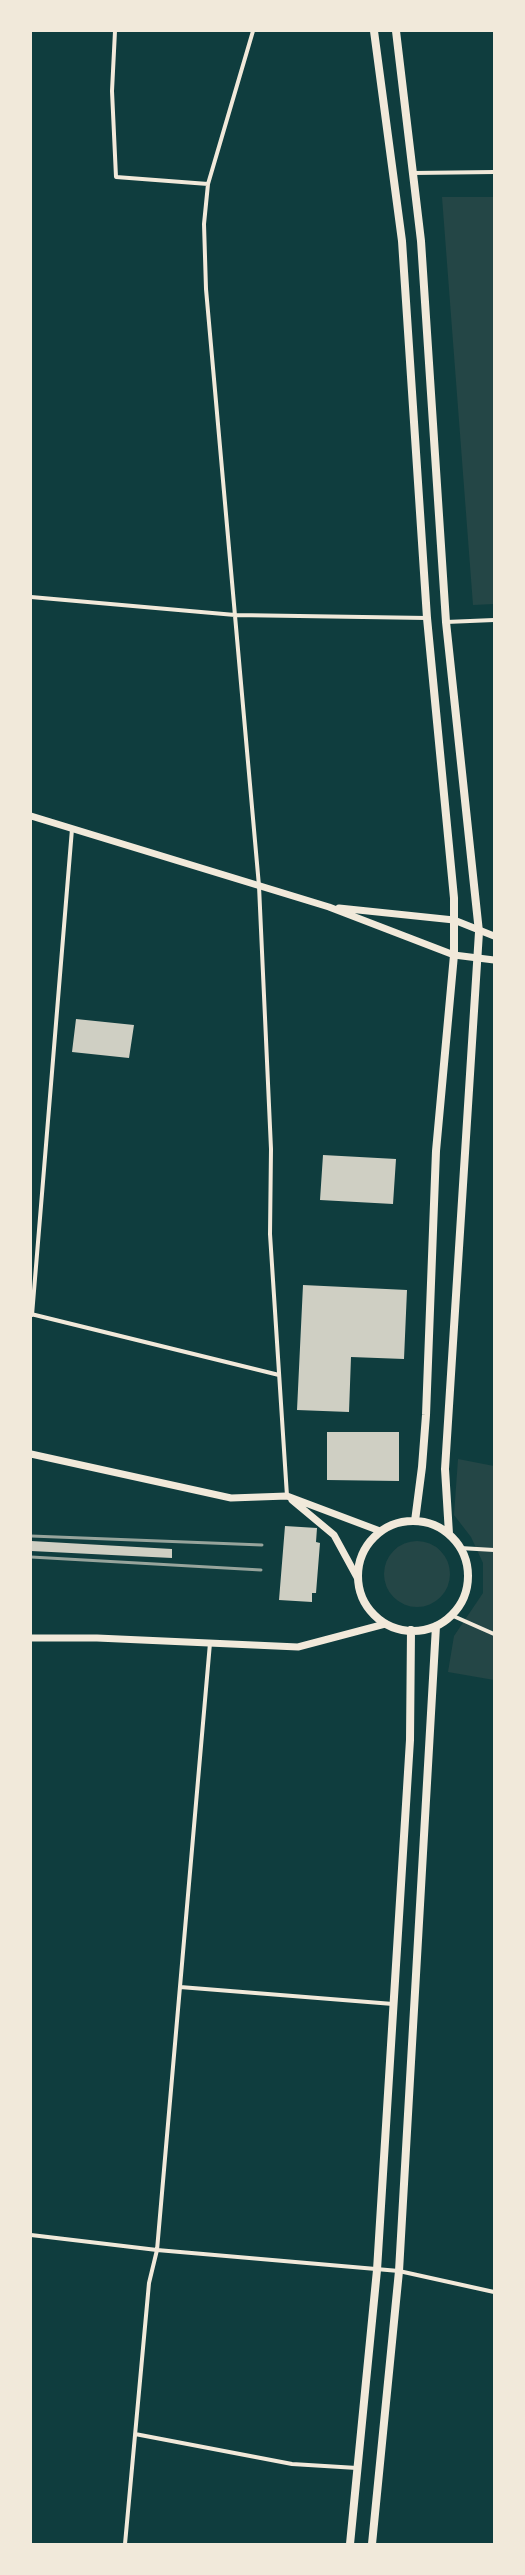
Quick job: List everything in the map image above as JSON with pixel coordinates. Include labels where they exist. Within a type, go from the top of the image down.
[{"type":"main road","points":[[374,31],[402,241],[427,618],[454,898],[454,955],[436,1151],[426,1415],[422,1466],[415,1521]]},
{"type":"main road","points":[[396,31],[421,241],[446,622],[479,932],[445,1469],[448,1534]]},
{"type":"main road","points":[[415,1521],[433,1525],[448,1534],[460,1548],[467,1565],[467,1584],[462,1601],[451,1615],[436,1626],[419,1631],[402,1630],[385,1624],[371,1612],[362,1597],[358,1579],[359,1561],[368,1544],[380,1531],[396,1523],[415,1521]]},
{"type":"main road","points":[[372,2544],[399,2271],[436,1626]]},
{"type":"main road","points":[[350,2544],[377,2270],[410,1740],[411,1630]]},
{"type":"street","points":[[116,31],[112,98],[116,178],[208,184]]},
{"type":"street","points":[[253,31],[208,184],[204,224],[206,289],[259,886],[271,1148],[270,1234],[287,1496],[334,1536],[358,1579]]},
{"type":"street","points":[[413,173],[494,172]]},
{"type":"street","points":[[31,597],[235,615],[427,618]]},
{"type":"street","points":[[446,622],[494,620]]},
{"type":"street","points":[[31,816],[329,907],[454,955],[478,956],[494,960]]},
{"type":"street","points":[[72,829],[32,1315],[279,1375]]},
{"type":"street","points":[[329,907],[454,920],[479,932],[494,936]]},
{"type":"street","points":[[31,1454],[231,1498],[287,1496],[380,1531]]},
{"type":"street","points":[[460,1548],[494,1550]]},
{"type":"street","points":[[451,1615],[494,1634]]},
{"type":"street","points":[[31,1638],[97,1638],[298,1647],[385,1624]]},
{"type":"street","points":[[125,2544],[149,2283],[158,2250],[210,1643]]},
{"type":"street","points":[[180,1987],[394,2004]]},
{"type":"street","points":[[31,2234],[158,2250],[399,2271],[494,2292]]},
{"type":"street","points":[[135,2434],[292,2464],[357,2468]]},
{"type":"shaded area","points":[[442,197],[494,197],[494,604],[473,605]]},
{"type":"shaded area","points":[[458,1459],[494,1466],[494,1680],[448,1672],[454,1636],[483,1593],[483,1563],[471,1537],[454,1515]]},
{"type":"shaded area","points":[[410,1541],[424,1541],[436,1546],[445,1555],[450,1567],[448,1587],[441,1598],[424,1607],[410,1607],[398,1602],[389,1593],[384,1581],[384,1567],[389,1555],[398,1546]]},
{"type":"building","points":[[76,1019],[134,1025],[129,1058],[72,1052]]},
{"type":"building","points":[[323,1155],[396,1159],[393,1204],[320,1200]]},
{"type":"building","points":[[303,1285],[407,1290],[404,1359],[351,1357],[349,1412],[297,1410]]},
{"type":"building","points":[[327,1432],[399,1432],[399,1481],[327,1480]]},
{"type":"building","points":[[285,1526],[317,1528],[316,1542],[320,1543],[316,1593],[312,1593],[312,1602],[279,1600]]},
{"type":"building","points":[[31,1541],[172,1549],[172,1558],[31,1551]]},
{"type":"railway","points":[[31,1536],[262,1545]]},
{"type":"railway","points":[[31,1557],[261,1570]]}]
